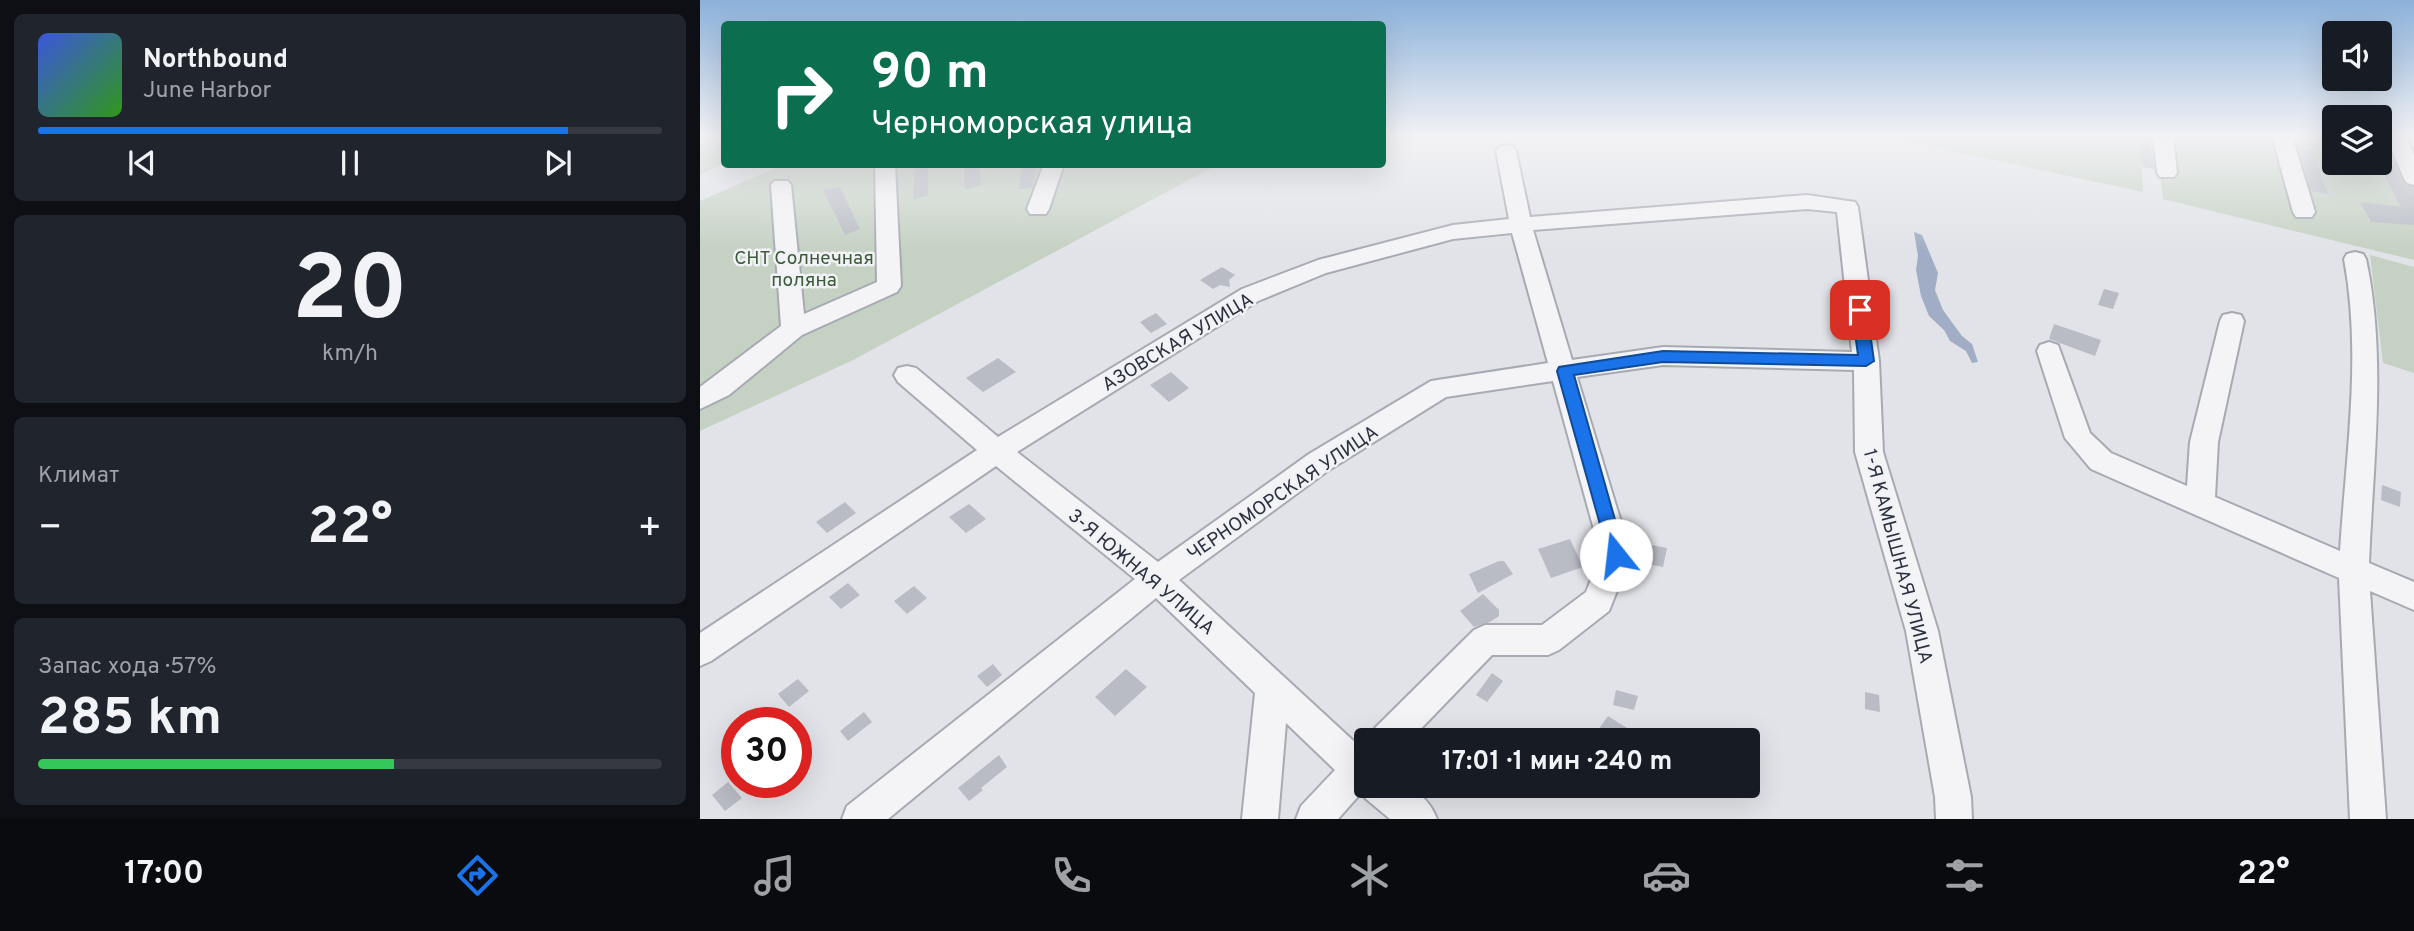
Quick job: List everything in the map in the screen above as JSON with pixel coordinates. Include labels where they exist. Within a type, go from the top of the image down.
[{"type":"street","points":[[700,399],[720,388],[793,329],[889,286],[885,174]]},
{"type":"street","points":[[1038,209],[1050,174]]},
{"type":"street","points":[[1399,728],[1485,640],[1548,639],[1598,601],[1616,555],[1521,226],[1511,174]]},
{"type":"street","points":[[2293,174],[2304,212]]},
{"type":"street","points":[[781,185],[793,329]]},
{"type":"street","name":"АЗОВСКАЯ УЛИЦА","points":[[700,651],[996,451],[1250,295],[1318,268],[1453,232],[1602,216],[1807,202],[1847,207]]},
{"type":"street","name":"1-Я КАМЫШНАЯ УЛИЦА","points":[[1847,207],[1866,361],[1869,452],[1922,631],[1953,797],[1954,819]]},
{"type":"street","points":[[2355,259],[2363,299],[2364,365],[2354,572],[2368,819]]},
{"type":"street","points":[[2200,504],[2204,442],[2232,321]]},
{"type":"street","points":[[2049,351],[2078,438],[2101,461],[2414,596]]},
{"type":"street","name":"ЧЕРНОМОРСКАЯ УЛИЦА","points":[[860,819],[1157,579],[1319,462],[1440,388],[1663,356],[1866,361]]},
{"type":"street","name":"3-Я ЮЖНАЯ УЛИЦА","points":[[907,375],[996,451],[1157,579],[1354,762]]},
{"type":"street","points":[[1260,819],[1272,685]]},
{"type":"street","points":[[1314,819],[1354,785]]},
{"type":"street","name":"3-Я ЮЖНАЯ УЛИЦА","points":[[1395,798],[1419,819]]},
{"type":"green space","name":"СНТ Солнечная поляна","points":[[761,174],[1200,174],[853,360],[700,431],[700,201]]},
{"type":"green space","points":[[2060,174],[2142,174],[2143,192]]},
{"type":"green space","points":[[2160,174],[2414,174],[2414,260],[2163,199]]},
{"type":"green space","points":[[2370,255],[2414,267],[2414,373],[2383,363]]},
{"type":"water","points":[[1914,232],[1922,235],[1938,273],[1935,290],[1943,310],[1962,336],[1972,344],[1978,362],[1972,363],[1966,351],[1950,341],[1944,330],[1929,316],[1921,296],[1916,270],[1918,256]]},
{"type":"building","points":[[914,174],[928,174],[928,196],[913,199]]},
{"type":"building","points":[[964,174],[980,174],[981,185],[965,189]]},
{"type":"building","points":[[1021,174],[1035,174],[1032,188],[1019,189]]},
{"type":"building","points":[[2306,174],[2321,174],[2328,194],[2311,191]]},
{"type":"building","points":[[2399,174],[2406,186],[2414,187],[2414,225],[2371,222],[2360,202],[2401,207],[2384,175]]},
{"type":"building","points":[[840,187],[860,229],[845,235],[823,190]]},
{"type":"building","points":[[1222,267],[1235,275],[1229,280],[1230,287],[1220,285],[1213,289],[1200,280]]},
{"type":"building","points":[[2104,289],[2119,293],[2113,309],[2098,305]]},
{"type":"building","points":[[1156,313],[1167,324],[1151,333],[1140,322]]},
{"type":"building","points":[[2054,324],[2101,340],[2095,356],[2049,339]]},
{"type":"building","points":[[998,358],[1016,372],[983,392],[966,378]]},
{"type":"building","points":[[1171,372],[1189,388],[1169,402],[1150,385]]},
{"type":"building","points":[[2382,485],[2401,492],[2400,507],[2381,500]]},
{"type":"building","points":[[845,502],[856,513],[827,533],[816,522]]},
{"type":"building","points":[[969,504],[986,519],[966,533],[949,517]]},
{"type":"building","points":[[1570,539],[1583,567],[1551,578],[1538,549]]},
{"type":"building","points":[[1646,544],[1667,548],[1663,567],[1642,563]]},
{"type":"building","points":[[1504,561],[1513,574],[1478,593],[1469,574]]},
{"type":"building","points":[[848,583],[860,595],[841,609],[829,597]]},
{"type":"building","points":[[914,586],[927,598],[907,614],[894,601]]},
{"type":"building","points":[[1483,594],[1499,610],[1499,616],[1474,627],[1460,611]]},
{"type":"building","points":[[993,664],[1002,675],[987,687],[977,676]]},
{"type":"building","points":[[1126,669],[1147,687],[1115,716],[1095,697]]},
{"type":"building","points":[[1492,673],[1503,681],[1487,702],[1476,695]]},
{"type":"building","points":[[798,679],[809,691],[789,707],[778,694]]},
{"type":"building","points":[[1616,690],[1638,696],[1634,710],[1613,705]]},
{"type":"building","points":[[1865,692],[1879,695],[1880,712],[1865,709]]},
{"type":"building","points":[[864,712],[872,722],[848,741],[840,731]]},
{"type":"building","points":[[1608,716],[1627,728],[1600,728]]},
{"type":"building","points":[[999,755],[1007,767],[969,801],[958,788]]},
{"type":"building","points":[[721,788],[721,798],[742,798],[725,811],[712,795]]},
{"type":"route","points":[[1616,555],[1565,371],[1663,356],[1866,361],[1860,310]]}]
